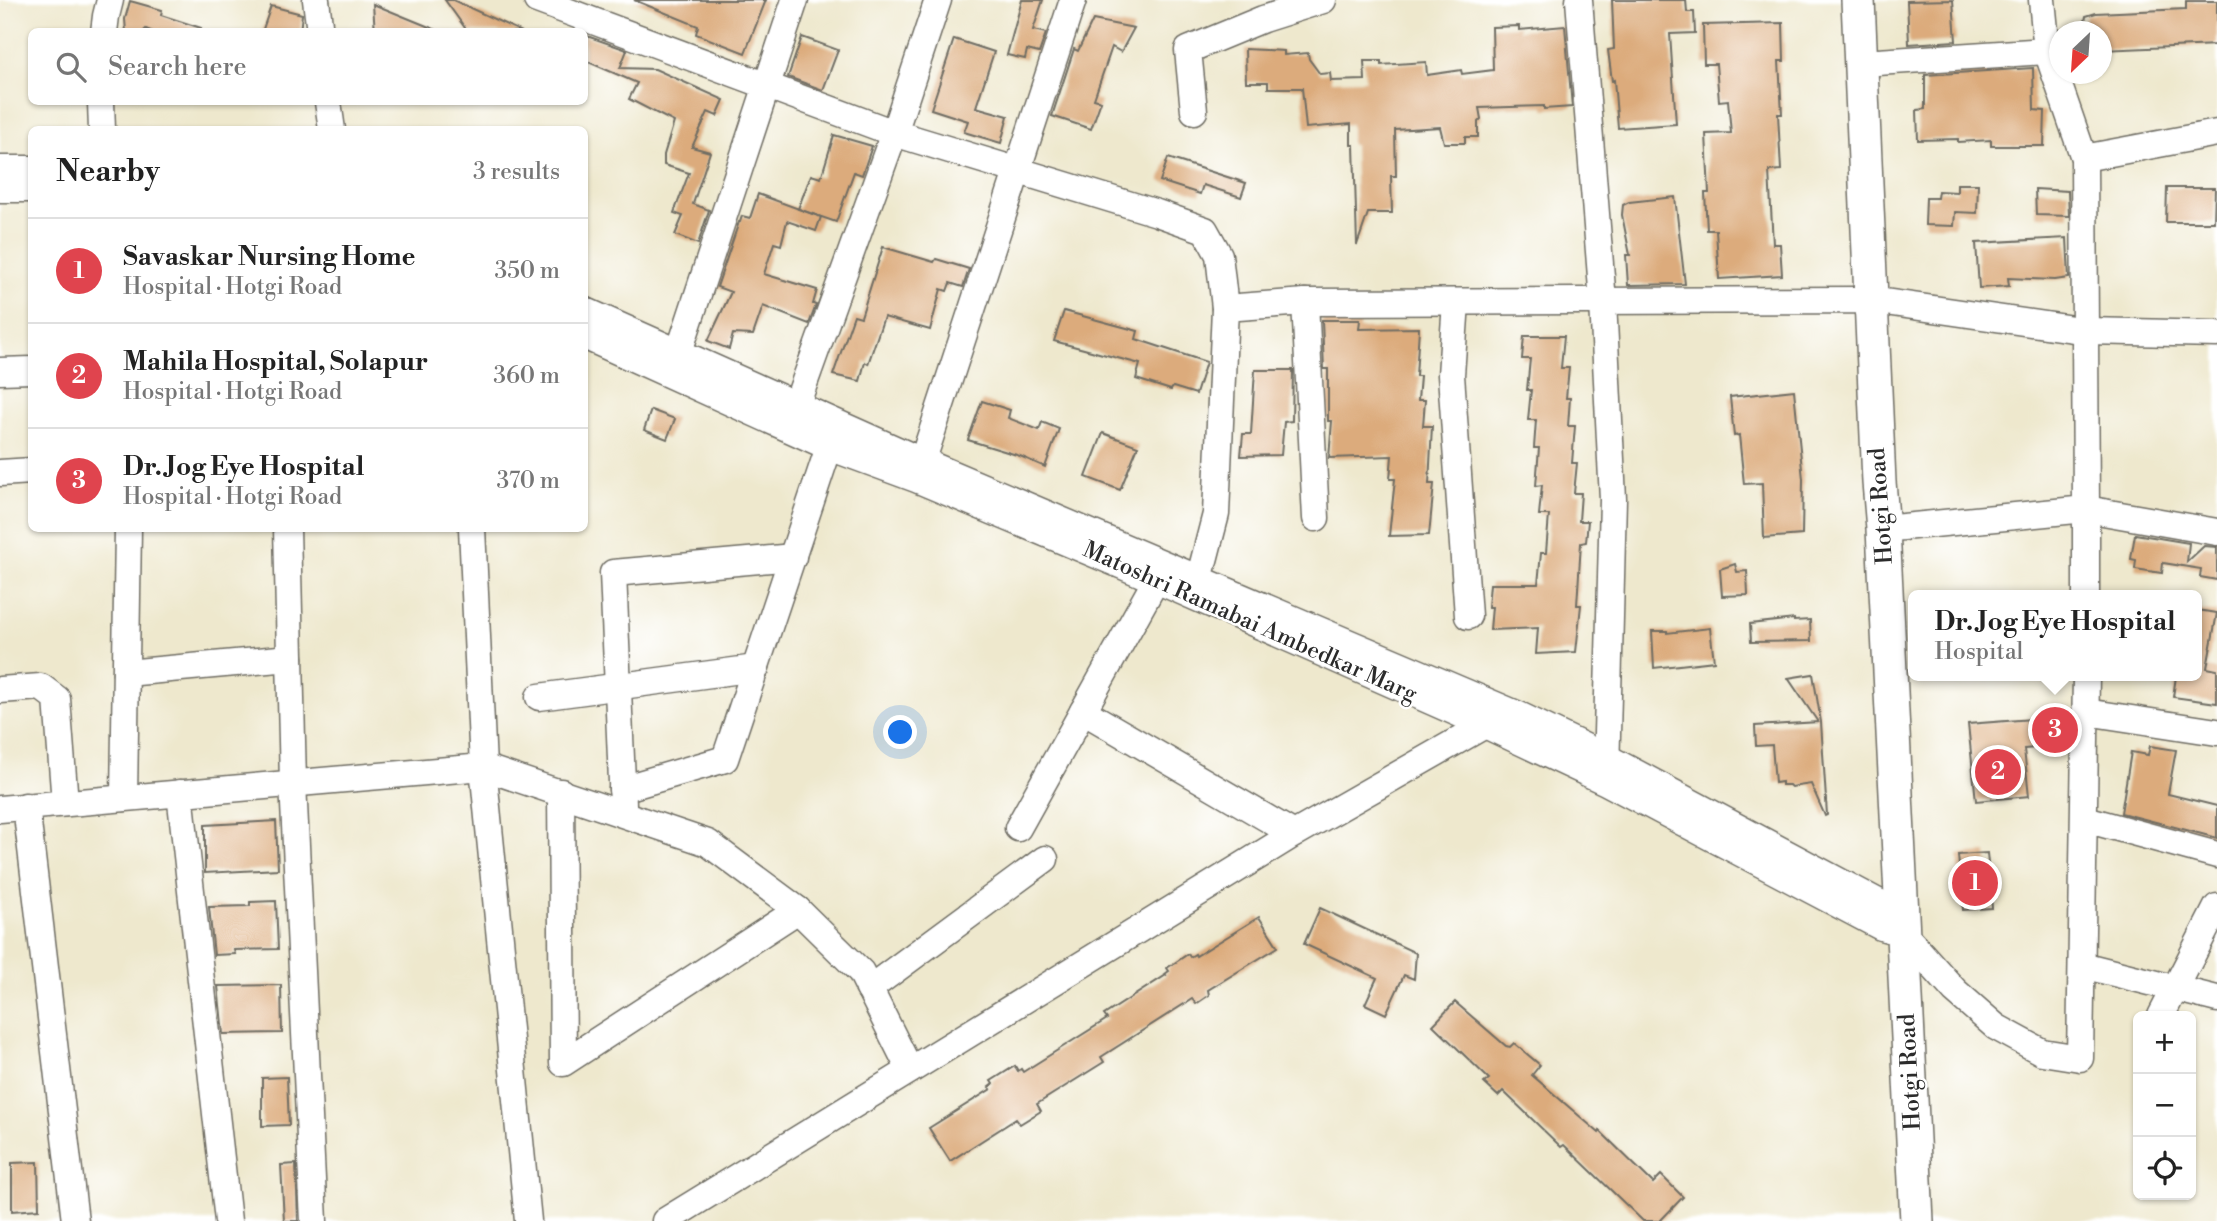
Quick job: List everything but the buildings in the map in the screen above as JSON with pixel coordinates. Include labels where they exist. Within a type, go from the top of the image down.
[{"type":"main road","name":"Hotgi Road","points":[[1839,0],[1846,140],[1883,528],[1896,1221]]},
{"type":"main road","name":"Hotgi Road","points":[[1858,0],[1861,63],[1860,301],[1869,642],[1917,1221]]},
{"type":"street","points":[[104,28],[110,0]]},
{"type":"street","points":[[316,0],[320,28]]},
{"type":"street","points":[[537,0],[894,133],[1205,230],[1219,255],[1225,308],[1216,514],[1197,587]]},
{"type":"street","points":[[588,312],[675,364],[795,0]]},
{"type":"street","points":[[938,0],[894,133],[792,417],[1197,587],[1519,715],[1606,770]]},
{"type":"street","points":[[919,470],[1073,0]]},
{"type":"street","points":[[1195,111],[1188,50],[1263,19],[1323,0]]},
{"type":"street","points":[[1579,0],[1603,302],[1613,499],[1606,770]]},
{"type":"street","points":[[2042,0],[2046,51],[2084,158],[2087,331],[2086,590]]},
{"type":"street","points":[[1861,63],[2046,51]]},
{"type":"street","points":[[102,105],[102,126]]},
{"type":"street","points":[[328,105],[331,126]]},
{"type":"street","points":[[2084,158],[2217,133]]},
{"type":"street","points":[[0,169],[28,169]]},
{"type":"street","points":[[0,189],[28,188]]},
{"type":"street","points":[[1225,308],[1305,302],[1860,301],[2087,331],[2217,334]]},
{"type":"street","points":[[1305,302],[1316,518]]},
{"type":"street","points":[[1456,302],[1451,375],[1468,616]]},
{"type":"street","name":"Matoshri Ramabai Ambedkar Marg","points":[[588,337],[675,364],[792,417],[829,447],[919,470],[1156,580],[1197,587],[1485,725],[1606,770],[1892,918]]},
{"type":"street","points":[[0,371],[28,370]]},
{"type":"street","points":[[623,801],[725,759],[829,447]]},
{"type":"street","points":[[0,473],[28,471]]},
{"type":"street","points":[[1883,528],[2087,509],[2217,532]]},
{"type":"street","points":[[124,798],[128,532]]},
{"type":"street","points":[[287,532],[293,783],[314,1221]]},
{"type":"street","points":[[472,532],[483,767],[528,1221]]},
{"type":"street","points":[[623,801],[613,573],[793,557]]},
{"type":"street","points":[[1018,828],[1156,580]]},
{"type":"street","points":[[125,673],[290,658]]},
{"type":"street","points":[[539,697],[756,668]]},
{"type":"street","points":[[1892,918],[1955,991],[1996,1027],[2042,1052],[2080,1058],[2086,681]]},
{"type":"street","points":[[0,690],[41,687],[57,698],[65,803]]},
{"type":"street","points":[[1083,711],[1294,834]]},
{"type":"street","points":[[2086,712],[2217,732]]},
{"type":"street","points":[[665,1221],[1294,834],[1485,725]]},
{"type":"street","points":[[0,808],[483,767],[561,792],[623,801],[708,843],[798,910],[861,972],[910,1070]]},
{"type":"street","points":[[561,792],[563,1063],[798,910]]},
{"type":"street","points":[[180,793],[228,1221]]},
{"type":"street","points":[[26,806],[75,1221]]},
{"type":"street","points":[[2085,819],[2217,855]]},
{"type":"street","points":[[870,989],[1045,859]]},
{"type":"street","points":[[2164,1011],[2217,907]]},
{"type":"street","points":[[2082,965],[2217,999]]},
{"type":"place","name":"Dr. Jog Eye Hospital","points":[[2055,730]]},
{"type":"place","name":"Mahila Hospital, Solapur","points":[[1998,772]]},
{"type":"place","name":"Savaskar Nursing Home","points":[[1975,883]]}]
